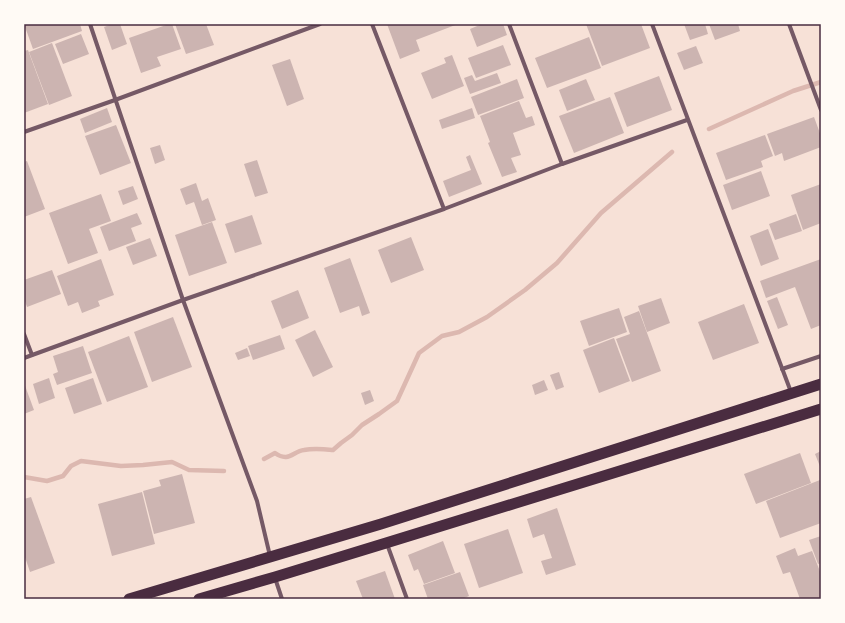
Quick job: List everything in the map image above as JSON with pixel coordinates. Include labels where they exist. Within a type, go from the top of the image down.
[{"type":"highway","points":[[129,599],[381,524],[821,384]]},
{"type":"highway","points":[[199,599],[821,409]]},
{"type":"street","points":[[90,24],[183,300],[257,501],[270,557]]},
{"type":"street","points":[[24,132],[116,100],[320,24]]},
{"type":"street","points":[[372,24],[444,209]]},
{"type":"street","points":[[509,24],[562,164]]},
{"type":"street","points":[[652,24],[687,120],[792,394]]},
{"type":"street","points":[[789,24],[821,110]]},
{"type":"street","points":[[24,358],[183,300],[444,209],[562,164],[687,120]]},
{"type":"street","points":[[24,334],[32,355]]},
{"type":"street","points":[[782,369],[821,356]]},
{"type":"street","points":[[386,543],[407,599]]},
{"type":"street","points":[[275,577],[282,599]]},
{"type":"building","points":[[24,24],[80,24],[82,31],[33,49]]},
{"type":"building","points":[[112,24],[120,24],[127,44],[112,50],[104,27]]},
{"type":"building","points":[[172,24],[181,49],[157,57],[161,66],[141,73],[129,38]]},
{"type":"building","points":[[175,24],[206,24],[214,45],[186,54]]},
{"type":"building","points":[[387,24],[458,24],[416,40],[420,51],[400,59]]},
{"type":"building","points":[[482,24],[503,24],[507,35],[477,47],[470,29]]},
{"type":"building","points":[[586,24],[641,24],[650,48],[602,66]]},
{"type":"building","points":[[684,24],[705,24],[708,34],[690,40]]},
{"type":"building","points":[[709,24],[738,24],[740,31],[715,40]]},
{"type":"building","points":[[81,34],[89,54],[63,64],[55,44]]},
{"type":"building","points":[[589,37],[601,68],[547,88],[535,58]]},
{"type":"building","points":[[52,43],[72,96],[49,105],[29,52]]},
{"type":"building","points":[[503,45],[511,65],[476,78],[468,58]]},
{"type":"building","points":[[696,46],[703,63],[684,70],[677,53]]},
{"type":"building","points":[[28,50],[48,104],[24,113],[24,51]]},
{"type":"building","points":[[452,55],[464,86],[432,99],[421,73],[446,63],[444,58]]},
{"type":"building","points":[[290,59],[304,99],[287,106],[272,65]]},
{"type":"building","points":[[497,73],[501,83],[470,94],[464,78],[472,75],[475,81]]},
{"type":"building","points":[[659,76],[672,110],[627,127],[614,93]]},
{"type":"building","points":[[517,79],[524,98],[478,115],[471,97]]},
{"type":"building","points":[[586,79],[595,100],[567,111],[559,90]]},
{"type":"building","points":[[610,97],[624,133],[574,153],[559,116]]},
{"type":"building","points":[[519,101],[526,118],[532,116],[535,125],[513,133],[521,155],[511,158],[517,172],[502,177],[488,143],[490,142],[480,116]]},
{"type":"building","points":[[107,108],[112,122],[85,133],[80,119]]},
{"type":"building","points":[[472,108],[475,118],[442,129],[439,120]]},
{"type":"building","points":[[814,117],[821,136],[821,147],[784,161],[782,153],[775,156],[767,134]]},
{"type":"building","points":[[116,125],[131,163],[100,175],[85,136]]},
{"type":"building","points":[[765,135],[773,156],[761,161],[763,167],[726,180],[716,153]]},
{"type":"building","points":[[160,145],[165,160],[155,164],[150,148]]},
{"type":"building","points":[[470,155],[482,184],[449,197],[443,181],[471,170],[466,157]]},
{"type":"building","points":[[257,160],[268,193],[255,197],[244,164]]},
{"type":"building","points":[[27,161],[45,209],[24,217],[24,162]]},
{"type":"building","points":[[761,171],[770,196],[732,210],[723,185]]},
{"type":"building","points":[[196,183],[202,201],[208,198],[216,220],[202,225],[194,202],[186,205],[180,189]]},
{"type":"building","points":[[821,184],[821,223],[803,230],[791,195]]},
{"type":"building","points":[[133,186],[138,199],[123,205],[118,191]]},
{"type":"building","points":[[101,194],[111,221],[89,229],[98,253],[68,264],[49,213]]},
{"type":"building","points":[[137,213],[142,224],[131,228],[136,241],[109,251],[100,227]]},
{"type":"building","points":[[796,214],[802,231],[775,240],[769,224]]},
{"type":"building","points":[[252,215],[262,244],[235,253],[225,224]]},
{"type":"building","points":[[212,222],[227,263],[189,276],[175,235]]},
{"type":"building","points":[[768,229],[779,259],[761,266],[750,236]]},
{"type":"building","points":[[411,237],[424,270],[391,283],[378,250]]},
{"type":"building","points":[[150,238],[157,256],[133,265],[126,247]]},
{"type":"building","points":[[350,258],[370,313],[362,316],[359,306],[340,313],[324,268]]},
{"type":"building","points":[[101,259],[114,295],[98,301],[100,306],[82,313],[78,302],[68,306],[57,276]]},
{"type":"building","points":[[821,259],[821,325],[811,329],[795,287],[766,298],[760,281]]},
{"type":"building","points":[[52,270],[61,294],[27,307],[24,298],[24,280]]},
{"type":"building","points":[[298,290],[309,318],[282,329],[271,301]]},
{"type":"building","points":[[777,297],[788,325],[778,329],[767,301]]},
{"type":"building","points":[[661,298],[670,323],[647,332],[638,306]]},
{"type":"building","points":[[744,304],[759,343],[713,360],[698,322]]},
{"type":"building","points":[[619,308],[627,332],[589,346],[580,321]]},
{"type":"building","points":[[639,311],[661,371],[632,382],[616,339],[630,334],[624,317]]},
{"type":"building","points":[[173,317],[192,367],[152,382],[134,332]]},
{"type":"building","points":[[315,330],[333,367],[313,377],[295,340]]},
{"type":"building","points":[[280,335],[285,349],[253,360],[248,346]]},
{"type":"building","points":[[129,336],[148,387],[107,402],[88,352]]},
{"type":"building","points":[[614,338],[630,381],[599,393],[583,350]]},
{"type":"building","points":[[83,346],[92,373],[57,385],[53,374],[58,372],[53,356]]},
{"type":"building","points":[[247,348],[250,356],[238,360],[235,353]]},
{"type":"building","points":[[559,372],[564,387],[556,390],[550,375]]},
{"type":"building","points":[[49,378],[55,398],[39,404],[33,384]]},
{"type":"building","points":[[93,378],[102,404],[74,414],[65,388]]},
{"type":"building","points":[[544,380],[548,390],[535,395],[532,385]]},
{"type":"building","points":[[24,383],[34,410],[24,414]]},
{"type":"building","points":[[370,390],[374,401],[365,405],[361,393]]},
{"type":"building","points":[[821,451],[821,469],[815,454]]},
{"type":"building","points":[[800,453],[811,483],[756,504],[744,474]]},
{"type":"building","points":[[182,474],[195,523],[154,534],[143,491],[161,486],[159,480]]},
{"type":"building","points":[[820,480],[821,523],[780,538],[766,501]]},
{"type":"building","points":[[142,492],[155,544],[112,556],[98,504]]},
{"type":"building","points":[[31,497],[55,563],[30,572],[24,554],[24,499]]},
{"type":"building","points":[[557,508],[576,565],[546,575],[541,561],[552,558],[544,534],[533,538],[527,519]]},
{"type":"building","points":[[508,529],[523,573],[479,588],[464,544]]},
{"type":"building","points":[[821,536],[821,563],[818,564],[809,540]]},
{"type":"building","points":[[443,541],[455,573],[424,584],[418,569],[414,571],[408,555]]},
{"type":"building","points":[[795,548],[798,556],[812,551],[821,574],[821,599],[800,599],[790,572],[783,574],[776,556]]},
{"type":"building","points":[[385,571],[395,599],[363,599],[356,581]]},
{"type":"building","points":[[460,572],[469,596],[462,599],[428,599],[423,585]]},
{"type":"waterway","points":[[709,129],[793,91],[821,82]]},
{"type":"waterway","points":[[264,459],[275,453],[280,456],[287,457],[308,449],[333,450],[362,425],[397,401],[419,353],[442,336],[459,332],[487,317],[525,290],[557,263],[601,213],[672,152]]},
{"type":"waterway","points":[[24,477],[47,481],[63,476],[71,466],[81,461],[121,466],[172,462],[189,470],[224,471]]}]
